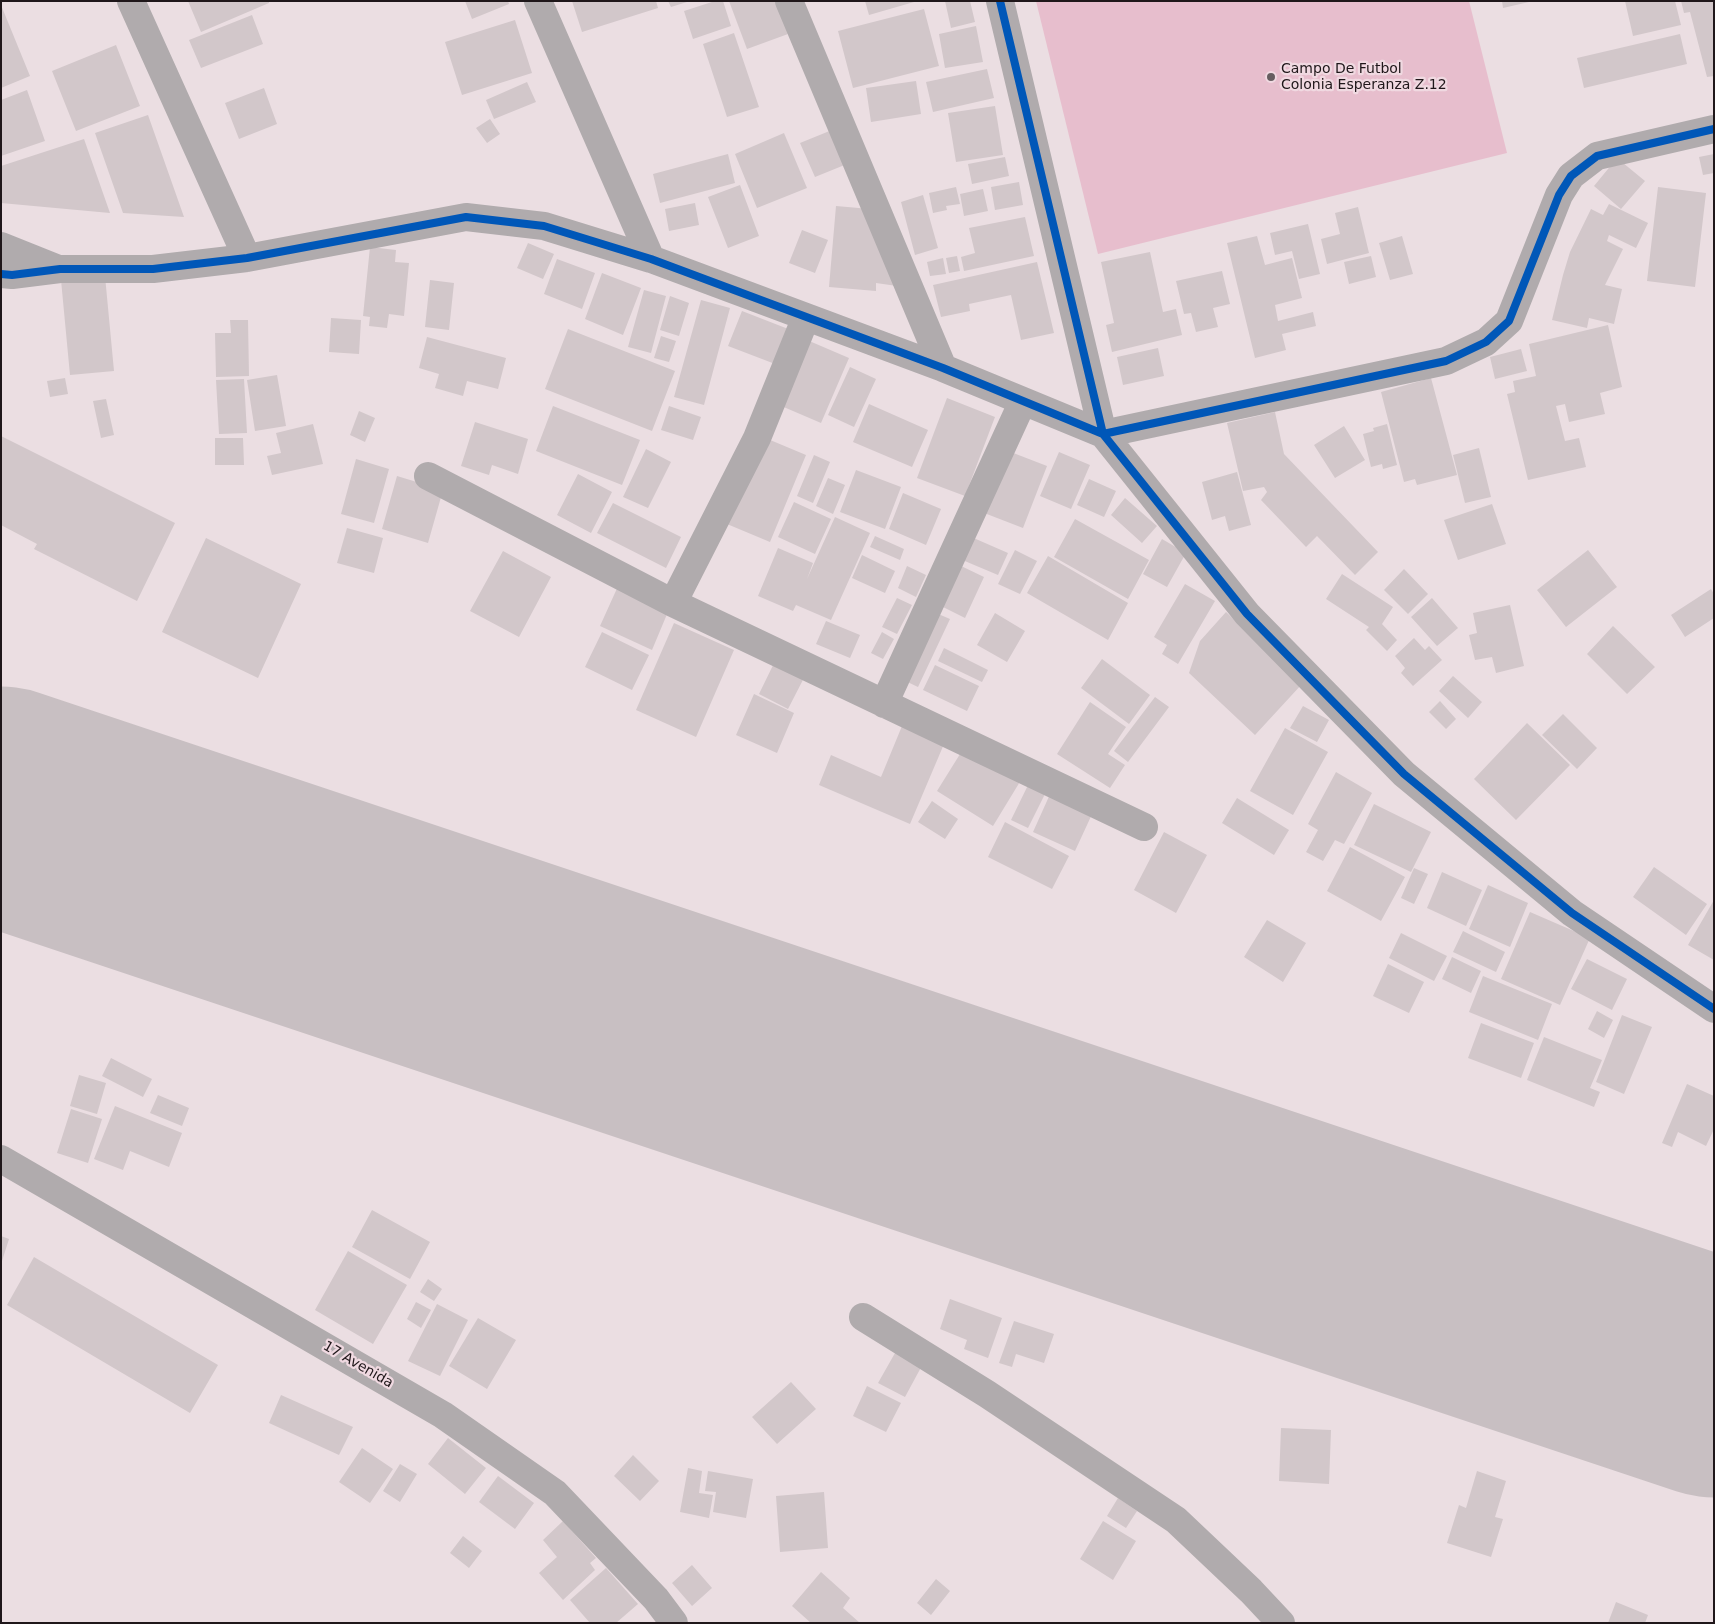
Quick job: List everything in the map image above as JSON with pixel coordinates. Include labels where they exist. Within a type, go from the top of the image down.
[{"type":"street","points":[[131,1],[247,258]]},
{"type":"street","points":[[538,1],[651,259]]},
{"type":"street","points":[[789,1],[943,368]]},
{"type":"street","points":[[1000,1],[1103,434],[1246,614],[1404,774],[1572,912],[1714,1010]]},
{"type":"street","points":[[1,274],[12,275],[60,269],[153,270],[247,258],[466,217],[544,226],[651,259],[943,368],[1103,434],[1446,361],[1486,342],[1509,321],[1559,195],[1571,176],[1597,156],[1714,129]]},
{"type":"street","points":[[1,246],[60,269]]},
{"type":"street","points":[[673,603],[757,438],[806,317]]},
{"type":"street","points":[[884,704],[1023,401]]},
{"type":"street","points":[[428,476],[673,603],[1144,827]]},
{"type":"street","name":"17 Avenida","points":[[1,1159],[443,1415],[555,1493],[656,1599],[674,1623]]},
{"type":"street","points":[[862,1316],[987,1394],[1176,1520],[1251,1591],[1281,1623]]},
{"type":"shaded area","name":"Campo De Futbol Colonia Esperanza Z.12","points":[[1036,1],[1469,1],[1507,153],[1098,254]]},
{"type":"building","points":[[188,1],[269,1],[269,3],[201,32]]},
{"type":"building","points":[[465,1],[508,1],[509,4],[472,19]]},
{"type":"building","points":[[572,1],[656,1],[658,8],[582,32]]},
{"type":"building","points":[[668,1],[687,1],[687,2],[671,7]]},
{"type":"building","points":[[715,1],[723,1],[731,26],[693,39],[684,11]]},
{"type":"building","points":[[729,1],[776,1],[788,34],[747,49]]},
{"type":"building","points":[[865,1],[914,1],[914,2],[869,15]]},
{"type":"building","points":[[945,1],[970,1],[975,22],[951,28]]},
{"type":"building","points":[[1502,1],[1529,1],[1529,2],[1503,8]]},
{"type":"building","points":[[1625,1],[1675,1],[1681,25],[1633,36]]},
{"type":"building","points":[[1681,1],[1714,1],[1714,76],[1707,77],[1690,12],[1684,13]]},
{"type":"building","points":[[1,5],[30,76],[1,88]]},
{"type":"building","points":[[924,9],[939,66],[853,88],[838,31]]},
{"type":"building","points":[[252,15],[263,44],[201,68],[189,40]]},
{"type":"building","points":[[515,20],[532,73],[462,95],[445,42]]},
{"type":"building","points":[[976,26],[983,62],[945,68],[939,34]]},
{"type":"building","points":[[734,33],[759,107],[727,117],[703,44]]},
{"type":"building","points":[[1680,34],[1687,64],[1584,88],[1577,58]]},
{"type":"building","points":[[116,45],[140,106],[76,131],[52,71]]},
{"type":"building","points":[[987,69],[994,98],[933,112],[926,82]]},
{"type":"building","points":[[916,81],[921,114],[871,122],[866,88]]},
{"type":"building","points":[[527,82],[536,102],[494,119],[486,100]]},
{"type":"building","points":[[264,88],[277,124],[239,139],[225,103]]},
{"type":"building","points":[[27,90],[45,141],[1,156],[1,100]]},
{"type":"building","points":[[995,106],[1003,155],[956,162],[948,113]]},
{"type":"building","points":[[148,115],[184,217],[123,213],[95,133]]},
{"type":"building","points":[[490,119],[500,134],[487,143],[476,128]]},
{"type":"building","points":[[832,130],[847,164],[815,177],[800,143]]},
{"type":"building","points":[[784,133],[807,188],[757,208],[735,154]]},
{"type":"building","points":[[84,139],[110,213],[1,203],[1,166]]},
{"type":"building","points":[[728,154],[735,183],[660,203],[653,174]]},
{"type":"building","points":[[1714,154],[1714,173],[1703,175],[1699,157]]},
{"type":"building","points":[[1005,157],[1009,176],[972,184],[968,164]]},
{"type":"building","points":[[1617,158],[1645,181],[1621,209],[1594,186]]},
{"type":"building","points":[[1019,182],[1023,205],[995,210],[991,187]]},
{"type":"building","points":[[740,185],[759,236],[728,248],[708,197]]},
{"type":"building","points":[[956,187],[960,204],[946,206],[947,210],[933,213],[929,193]]},
{"type":"building","points":[[1658,187],[1706,193],[1695,287],[1647,281]]},
{"type":"building","points":[[983,189],[988,211],[964,216],[960,194]]},
{"type":"building","points":[[923,195],[938,248],[915,255],[901,202]]},
{"type":"building","points":[[695,203],[699,225],[669,231],[665,209]]},
{"type":"building","points":[[1609,204],[1648,223],[1636,248],[1609,235],[1607,241],[1623,249],[1605,285],[1622,289],[1614,324],[1589,318],[1587,328],[1552,320],[1570,252],[1591,209],[1603,215]]},
{"type":"building","points":[[836,206],[870,209],[869,228],[880,231],[897,286],[876,283],[876,291],[829,287]]},
{"type":"building","points":[[1358,207],[1369,253],[1327,264],[1321,239],[1340,234],[1335,213]]},
{"type":"building","points":[[1025,217],[1034,256],[964,271],[961,257],[975,253],[969,228]]},
{"type":"building","points":[[1308,224],[1320,274],[1299,279],[1292,251],[1275,255],[1270,233]]},
{"type":"building","points":[[802,230],[828,240],[815,273],[789,263]]},
{"type":"building","points":[[1257,236],[1265,265],[1292,258],[1302,298],[1275,305],[1278,321],[1313,312],[1316,326],[1282,334],[1286,350],[1255,358],[1227,243]]},
{"type":"building","points":[[1402,236],[1413,274],[1390,280],[1379,243]]},
{"type":"building","points":[[528,243],[554,254],[543,279],[517,268]]},
{"type":"building","points":[[370,247],[396,250],[395,262],[409,263],[404,316],[389,314],[387,328],[369,326],[370,317],[363,316]]},
{"type":"building","points":[[1150,252],[1163,312],[1176,309],[1182,335],[1112,352],[1106,325],[1114,323],[1101,262]]},
{"type":"building","points":[[957,256],[960,271],[949,273],[946,258]]},
{"type":"building","points":[[1371,256],[1376,277],[1349,284],[1344,262]]},
{"type":"building","points":[[943,258],[946,274],[930,276],[927,262]]},
{"type":"building","points":[[557,259],[595,273],[582,309],[544,294]]},
{"type":"building","points":[[1037,262],[1054,333],[1021,340],[1011,295],[969,304],[970,311],[941,317],[933,285]]},
{"type":"building","points":[[1222,271],[1230,304],[1213,308],[1218,327],[1196,332],[1191,313],[1184,314],[1176,281]]},
{"type":"building","points":[[602,273],[641,288],[623,335],[585,319]]},
{"type":"building","points":[[105,276],[114,371],[70,375],[61,280]]},
{"type":"building","points":[[430,280],[454,283],[449,330],[425,327]]},
{"type":"building","points":[[644,290],[666,296],[651,353],[628,347]]},
{"type":"building","points":[[670,296],[689,303],[679,336],[660,330]]},
{"type":"building","points":[[701,300],[730,308],[704,405],[674,397]]},
{"type":"building","points":[[742,311],[796,332],[783,367],[728,346]]},
{"type":"building","points":[[331,318],[361,320],[359,354],[329,352]]},
{"type":"building","points":[[230,320],[248,320],[249,376],[216,377],[215,333],[231,333]]},
{"type":"building","points":[[1608,325],[1622,387],[1600,393],[1605,414],[1569,422],[1565,404],[1556,406],[1565,441],[1579,438],[1586,467],[1528,480],[1507,394],[1515,392],[1513,381],[1536,376],[1529,344]]},
{"type":"building","points":[[568,329],[675,371],[652,431],[545,389]]},
{"type":"building","points":[[661,336],[676,341],[669,362],[654,358]]},
{"type":"building","points":[[427,337],[506,358],[498,389],[467,381],[463,396],[435,388],[439,374],[419,368]]},
{"type":"building","points":[[807,340],[849,358],[821,423],[779,405]]},
{"type":"building","points":[[1158,348],[1164,376],[1123,385],[1117,357]]},
{"type":"building","points":[[1521,349],[1527,371],[1495,379],[1490,357]]},
{"type":"building","points":[[850,367],[876,379],[854,427],[828,415]]},
{"type":"building","points":[[277,375],[286,426],[255,431],[247,380]]},
{"type":"building","points":[[65,378],[68,394],[50,397],[47,381]]},
{"type":"building","points":[[1431,378],[1457,475],[1417,485],[1415,479],[1404,482],[1381,392]]},
{"type":"building","points":[[244,379],[247,433],[219,434],[216,380]]},
{"type":"building","points":[[947,398],[995,417],[965,496],[917,478]]},
{"type":"building","points":[[106,399],[114,435],[101,438],[93,401]]},
{"type":"building","points":[[869,404],[928,430],[912,467],[853,442]]},
{"type":"building","points":[[553,406],[640,440],[622,485],[536,451]]},
{"type":"building","points":[[669,406],[701,417],[693,440],[661,430]]},
{"type":"building","points":[[359,411],[375,418],[365,442],[350,435]]},
{"type":"building","points":[[1275,412],[1284,454],[1378,552],[1355,575],[1317,536],[1306,547],[1261,500],[1267,492],[1264,487],[1243,491],[1227,423]]},
{"type":"building","points":[[475,422],[528,439],[518,474],[492,465],[489,475],[461,466]]},
{"type":"building","points":[[313,424],[323,464],[272,475],[267,456],[281,453],[276,433]]},
{"type":"building","points":[[1387,424],[1397,465],[1383,469],[1382,464],[1371,467],[1363,434],[1374,431],[1373,428]]},
{"type":"building","points":[[1344,426],[1365,460],[1335,478],[1314,445]]},
{"type":"building","points":[[1,436],[175,523],[137,601],[34,549],[37,544],[1,525]]},
{"type":"building","points":[[763,437],[806,455],[770,542],[727,524]]},
{"type":"building","points":[[215,438],[243,438],[244,465],[215,465]]},
{"type":"building","points":[[1479,448],[1491,497],[1465,503],[1453,455]]},
{"type":"building","points":[[646,449],[671,462],[648,508],[623,497]]},
{"type":"building","points":[[1003,449],[1047,466],[1023,528],[979,511]]},
{"type":"building","points":[[1059,452],[1090,465],[1071,509],[1040,496]]},
{"type":"building","points":[[814,455],[830,462],[813,503],[797,496]]},
{"type":"building","points":[[356,459],[389,469],[374,523],[341,514]]},
{"type":"building","points":[[856,470],[901,487],[885,529],[840,512]]},
{"type":"building","points":[[1237,472],[1251,525],[1229,531],[1225,516],[1212,520],[1202,482]]},
{"type":"building","points":[[578,474],[612,492],[591,533],[557,515]]},
{"type":"building","points":[[397,476],[443,490],[428,543],[382,529]]},
{"type":"building","points":[[828,478],[845,485],[833,514],[816,506]]},
{"type":"building","points":[[1089,479],[1116,491],[1104,517],[1077,505]]},
{"type":"building","points":[[903,493],[941,509],[926,545],[889,529]]},
{"type":"building","points":[[1125,498],[1157,526],[1142,543],[1111,515]]},
{"type":"building","points":[[794,502],[831,519],[815,554],[778,537]]},
{"type":"building","points":[[613,503],[681,537],[666,568],[597,533]]},
{"type":"building","points":[[1492,504],[1506,544],[1458,560],[1444,520]]},
{"type":"building","points":[[835,517],[870,533],[831,620],[796,605],[793,611],[758,596],[778,548],[813,563],[807,579]]},
{"type":"building","points":[[1075,519],[1149,560],[1128,599],[1054,557]]},
{"type":"building","points":[[347,528],[383,538],[374,573],[337,563]]},
{"type":"building","points":[[875,536],[904,549],[900,560],[870,547]]},
{"type":"building","points":[[969,536],[1008,553],[998,575],[960,559]]},
{"type":"building","points":[[206,538],[301,584],[258,678],[162,632]]},
{"type":"building","points":[[1162,539],[1186,553],[1167,587],[1143,574]]},
{"type":"building","points":[[1015,550],[1037,561],[1020,594],[998,584]]},
{"type":"building","points":[[1588,550],[1617,587],[1566,627],[1537,590]]},
{"type":"building","points":[[503,551],[551,577],[519,637],[470,611]]},
{"type":"building","points":[[862,555],[895,571],[885,593],[852,578]]},
{"type":"building","points":[[1048,556],[1128,603],[1108,640],[1027,593]]},
{"type":"building","points":[[959,565],[984,577],[965,618],[939,605]]},
{"type":"building","points":[[907,566],[926,575],[916,597],[898,588]]},
{"type":"building","points":[[1404,569],[1428,594],[1408,614],[1384,590]]},
{"type":"building","points":[[1342,574],[1393,607],[1382,624],[1397,640],[1387,651],[1366,630],[1369,627],[1326,599]]},
{"type":"building","points":[[619,584],[670,607],[652,650],[600,626]]},
{"type":"building","points":[[1185,584],[1215,601],[1178,664],[1162,654],[1167,645],[1154,637]]},
{"type":"building","points":[[1711,589],[1714,594],[1714,618],[1685,637],[1671,615]]},
{"type":"building","points":[[897,598],[912,605],[897,634],[882,627]]},
{"type":"building","points":[[1432,598],[1458,628],[1437,646],[1411,617]]},
{"type":"building","points":[[1510,605],[1524,666],[1496,673],[1492,657],[1475,660],[1469,635],[1477,633],[1473,613]]},
{"type":"building","points":[[929,610],[950,619],[918,687],[897,677]]},
{"type":"building","points":[[1226,612],[1302,684],[1255,735],[1189,673],[1200,641]]},
{"type":"building","points":[[995,613],[1025,631],[1007,662],[977,645]]},
{"type":"building","points":[[826,621],[860,635],[850,658],[816,644]]},
{"type":"building","points":[[674,623],[734,650],[696,737],[636,710]]},
{"type":"building","points":[[1613,626],[1655,667],[1627,694],[1587,654]]},
{"type":"building","points":[[602,632],[649,655],[632,690],[585,667]]},
{"type":"building","points":[[882,632],[894,639],[883,659],[871,653]]},
{"type":"building","points":[[1414,638],[1425,650],[1429,646],[1442,660],[1413,686],[1401,673],[1405,668],[1395,656]]},
{"type":"building","points":[[944,648],[988,670],[982,682],[938,661]]},
{"type":"building","points":[[777,657],[807,672],[788,709],[759,694]]},
{"type":"building","points":[[1102,659],[1150,695],[1129,724],[1081,688]]},
{"type":"building","points":[[935,665],[979,686],[967,711],[923,690]]},
{"type":"building","points":[[1453,676],[1482,702],[1468,718],[1439,691]]},
{"type":"building","points":[[754,694],[794,713],[777,753],[736,735]]},
{"type":"building","points":[[1155,697],[1169,707],[1128,762],[1114,751]]},
{"type":"building","points":[[1440,701],[1456,719],[1446,729],[1429,712]]},
{"type":"building","points":[[1090,702],[1126,727],[1108,754],[1125,765],[1110,788],[1057,754]]},
{"type":"building","points":[[1303,706],[1329,720],[1317,742],[1290,728]]},
{"type":"building","points":[[1563,714],[1597,748],[1577,769],[1542,735]]},
{"type":"building","points":[[1527,723],[1570,765],[1516,820],[1474,779]]},
{"type":"building","points":[[902,726],[944,744],[910,824],[819,785],[831,755],[881,777]]},
{"type":"building","points":[[1285,728],[1328,752],[1293,815],[1250,791]]},
{"type":"building","points":[[965,746],[1021,780],[993,826],[937,791]]},
{"type":"building","points":[[1336,772],[1372,793],[1344,844],[1335,840],[1323,861],[1306,852],[1318,830],[1308,824]]},
{"type":"building","points":[[1030,781],[1047,790],[1028,828],[1011,820]]},
{"type":"building","points":[[1051,792],[1093,812],[1075,851],[1033,832]]},
{"type":"building","points":[[1237,798],[1289,830],[1274,855],[1222,823]]},
{"type":"building","points":[[932,801],[958,819],[945,839],[918,822]]},
{"type":"building","points":[[1374,804],[1431,832],[1411,872],[1354,845]]},
{"type":"building","points":[[1005,822],[1069,856],[1052,889],[988,857]]},
{"type":"building","points":[[1164,832],[1207,855],[1176,913],[1134,890]]},
{"type":"building","points":[[1350,847],[1405,877],[1381,921],[1327,891]]},
{"type":"building","points":[[1654,867],[1707,904],[1686,935],[1633,897]]},
{"type":"building","points":[[1414,868],[1428,874],[1414,904],[1401,898]]},
{"type":"building","points":[[1442,872],[1482,890],[1466,926],[1427,908]]},
{"type":"building","points":[[1488,885],[1528,903],[1510,947],[1469,929]]},
{"type":"building","points":[[1714,900],[1714,960],[1688,945]]},
{"type":"building","points":[[1530,912],[1590,938],[1560,1005],[1501,979]]},
{"type":"building","points":[[1267,920],[1306,943],[1283,982],[1244,957]]},
{"type":"building","points":[[1463,931],[1505,952],[1496,972],[1453,952]]},
{"type":"building","points":[[1401,933],[1447,956],[1434,981],[1389,958]]},
{"type":"building","points":[[1452,957],[1481,971],[1471,993],[1442,979]]},
{"type":"building","points":[[1587,959],[1627,979],[1612,1010],[1571,989]]},
{"type":"building","points":[[1388,964],[1424,982],[1409,1013],[1373,996]]},
{"type":"building","points":[[1483,976],[1552,1004],[1538,1040],[1469,1012]]},
{"type":"building","points":[[1597,1011],[1613,1020],[1604,1038],[1588,1029]]},
{"type":"building","points":[[1622,1015],[1652,1027],[1624,1094],[1596,1082]]},
{"type":"building","points":[[1481,1023],[1534,1043],[1521,1078],[1468,1058]]},
{"type":"building","points":[[1544,1037],[1602,1060],[1590,1088],[1600,1092],[1594,1107],[1527,1080]]},
{"type":"building","points":[[111,1058],[152,1079],[143,1097],[102,1076]]},
{"type":"building","points":[[79,1075],[106,1083],[97,1114],[70,1106]]},
{"type":"building","points":[[1687,1084],[1714,1096],[1714,1129],[1706,1146],[1678,1132],[1672,1147],[1662,1143]]},
{"type":"building","points":[[158,1095],[189,1108],[182,1126],[150,1113]]},
{"type":"building","points":[[115,1106],[182,1133],[169,1167],[130,1151],[123,1170],[94,1159]]},
{"type":"building","points":[[71,1109],[102,1119],[88,1163],[57,1153]]},
{"type":"building","points":[[372,1210],[430,1242],[410,1279],[352,1247]]},
{"type":"building","points":[[1,1236],[9,1239],[2,1261],[1,1261]]},
{"type":"building","points":[[348,1251],[407,1285],[373,1344],[315,1310]]},
{"type":"building","points":[[34,1257],[218,1365],[190,1413],[7,1305]]},
{"type":"building","points":[[428,1279],[442,1289],[434,1301],[420,1292]]},
{"type":"building","points":[[950,1299],[1002,1318],[988,1358],[964,1349],[967,1340],[940,1329]]},
{"type":"building","points":[[416,1302],[431,1310],[421,1328],[407,1319]]},
{"type":"building","points":[[437,1304],[468,1320],[440,1376],[408,1361]]},
{"type":"building","points":[[478,1318],[516,1340],[487,1389],[449,1366]]},
{"type":"building","points":[[1014,1321],[1054,1334],[1044,1363],[1016,1354],[1012,1367],[999,1363]]},
{"type":"building","points":[[899,1346],[925,1360],[905,1397],[878,1383]]},
{"type":"building","points":[[791,1382],[816,1409],[777,1444],[752,1417]]},
{"type":"building","points":[[867,1386],[901,1403],[886,1432],[853,1416]]},
{"type":"building","points":[[281,1395],[353,1427],[339,1455],[269,1423]]},
{"type":"building","points":[[1281,1428],[1331,1430],[1329,1484],[1279,1481]]},
{"type":"building","points":[[448,1438],[486,1468],[465,1494],[428,1464]]},
{"type":"building","points":[[362,1448],[393,1469],[370,1503],[339,1482]]},
{"type":"building","points":[[633,1455],[659,1481],[640,1501],[614,1476]]},
{"type":"building","points":[[400,1464],[417,1474],[400,1502],[383,1491]]},
{"type":"building","points":[[688,1468],[702,1471],[699,1493],[713,1495],[709,1518],[680,1512]]},
{"type":"building","points":[[708,1471],[753,1479],[746,1518],[713,1512],[716,1492],[705,1491]]},
{"type":"building","points":[[1477,1471],[1506,1481],[1495,1517],[1503,1519],[1491,1557],[1447,1543],[1459,1505],[1466,1508]]},
{"type":"building","points":[[498,1476],[534,1503],[515,1529],[479,1502]]},
{"type":"building","points":[[824,1492],[828,1548],[780,1552],[776,1496]]},
{"type":"building","points":[[1118,1498],[1137,1511],[1126,1528],[1107,1516]]},
{"type":"building","points":[[563,1521],[596,1558],[590,1563],[595,1570],[563,1600],[539,1573],[557,1557],[543,1540]]},
{"type":"building","points":[[1103,1521],[1136,1541],[1113,1580],[1080,1559]]},
{"type":"building","points":[[463,1536],[482,1551],[469,1568],[450,1553]]},
{"type":"building","points":[[692,1565],[712,1588],[692,1606],[672,1583]]},
{"type":"building","points":[[606,1568],[638,1604],[616,1623],[590,1623],[570,1600]]},
{"type":"building","points":[[821,1572],[850,1598],[843,1608],[860,1623],[811,1623],[792,1606]]},
{"type":"building","points":[[936,1579],[950,1591],[931,1615],[917,1603]]},
{"type":"building","points":[[1616,1602],[1648,1615],[1645,1623],[1608,1623]]},
{"type":"runway","points":[[1,806],[1714,1378]]},
{"type":"cycle path","points":[[1000,1],[1103,434],[1247,614],[1404,774],[1572,913],[1714,1009]]},
{"type":"cycle path","points":[[1,274],[12,275],[60,269],[153,269],[247,258],[466,217],[544,226],[651,259],[943,368],[1103,434],[1446,361],[1486,342],[1509,321],[1559,195],[1571,176],[1597,156],[1714,129]]},
{"type":"place","name":"Campo De Futbol Colonia Esperanza Z.12","points":[[1271,77]]}]
